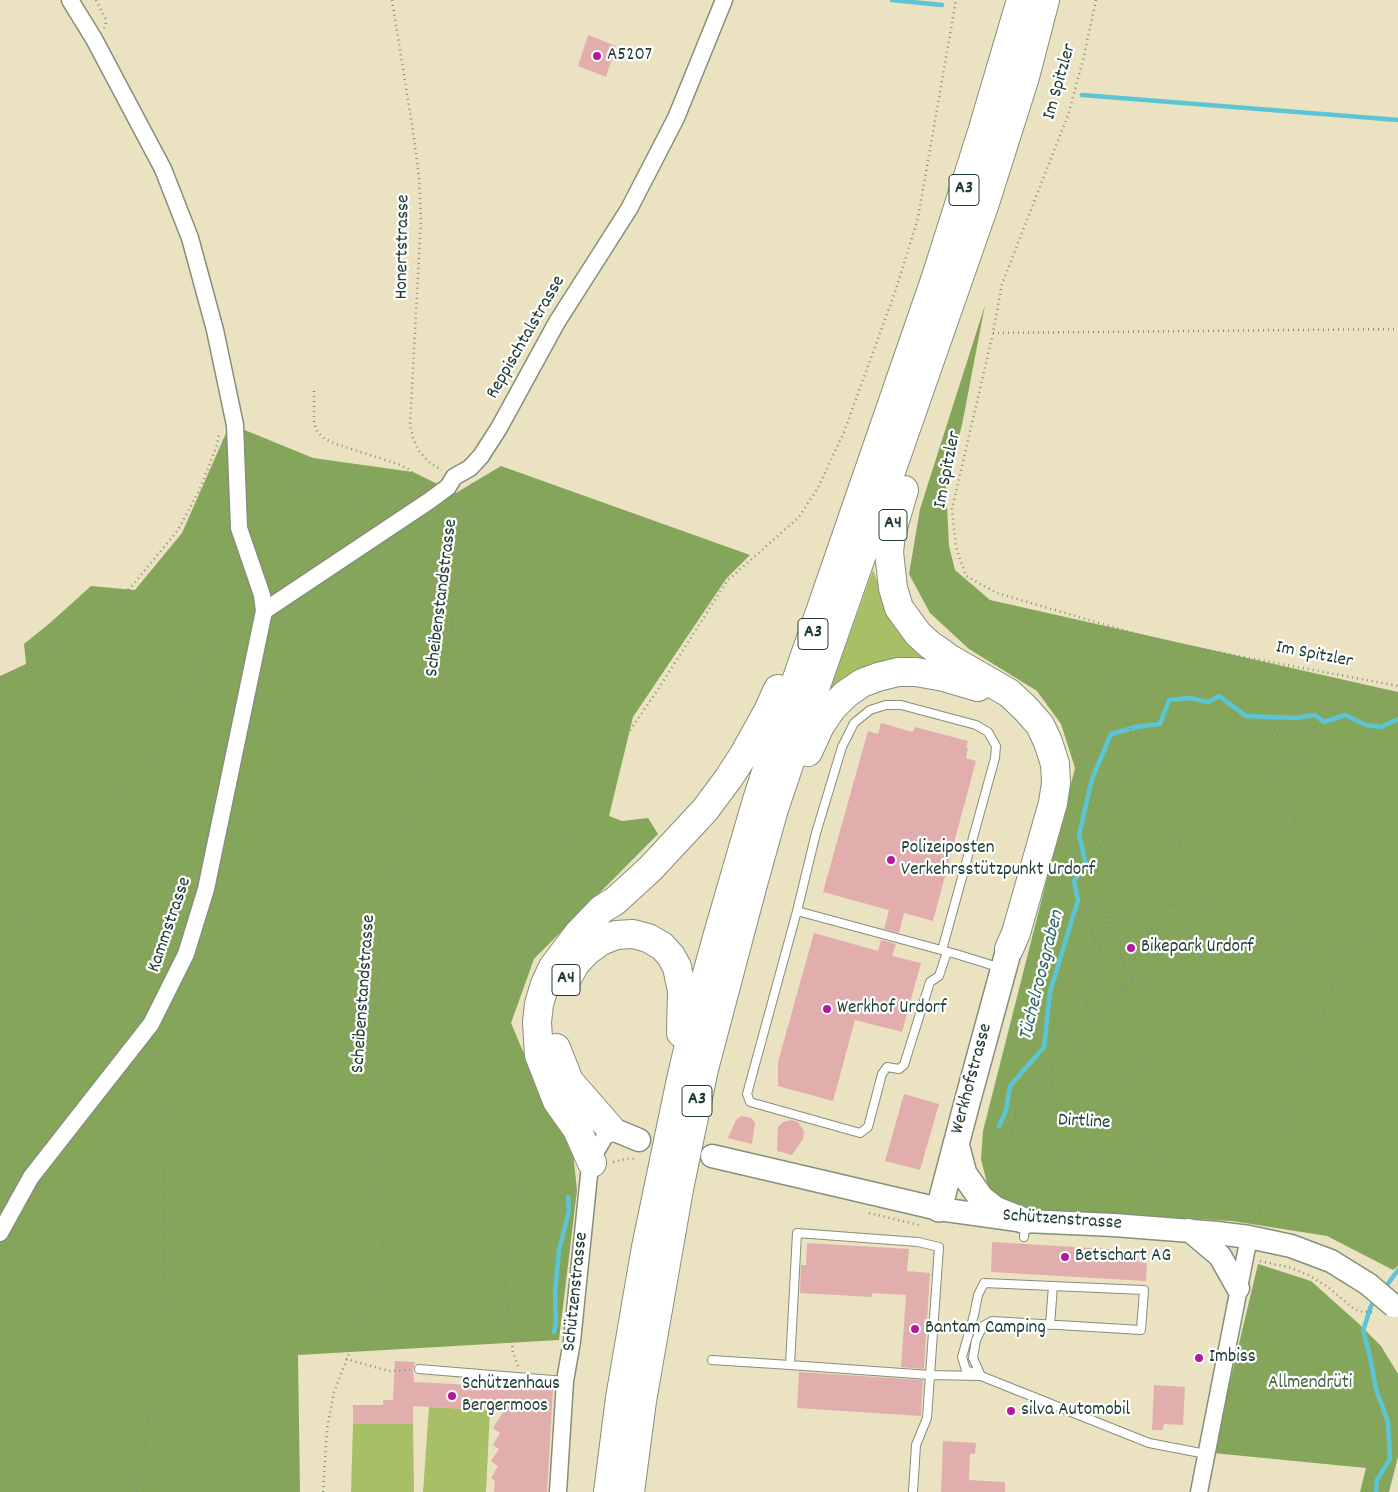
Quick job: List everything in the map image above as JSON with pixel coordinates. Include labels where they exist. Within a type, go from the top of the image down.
[{"type":"highway","name":"A3","points":[[608,1492],[620,1398],[637,1299],[680,1084],[708,972],[757,800],[936,278],[985,123],[1021,0]]},
{"type":"highway","name":"A3","points":[[630,1492],[642,1401],[679,1189],[704,1069],[753,884],[774,810],[804,720],[985,203],[1025,77],[1045,0]]},
{"type":"highway","name":"A4","points":[[926,375],[933,409],[895,516],[889,552],[890,570],[899,608],[909,623],[929,644],[947,668]]},
{"type":"highway","name":"A4","points":[[592,1163],[577,1129],[557,1101],[543,1089],[537,1022],[539,1004],[553,968],[578,934],[602,909],[615,901],[672,847],[705,810],[728,779],[748,748],[768,710],[788,666],[816,588],[840,554]]},
{"type":"highway","points":[[753,884],[779,832],[808,753],[832,708],[846,694],[862,683],[878,677],[898,672],[947,668],[1004,701],[1020,715],[1032,730],[1044,765],[1046,782],[1045,804],[1009,932],[1006,959]]},
{"type":"highway","name":"A4","points":[[610,1128],[569,1081],[555,1043],[554,1021],[565,982],[575,964],[587,951],[601,941],[616,935],[633,934],[648,938],[662,946],[678,967],[682,991],[680,1084]]},
{"type":"highway","name":"A4","points":[[543,1089],[573,1108],[585,1119],[610,1128]]},
{"type":"main road","name":"Werkhofstrasse","points":[[939,1209],[1006,959]]},
{"type":"main road","points":[[610,1128],[639,1140]]},
{"type":"main road","points":[[956,1144],[964,1174],[980,1198],[1025,1229]]},
{"type":"main road","name":"Schützenstrasse","points":[[712,1156],[1025,1229],[1189,1230],[1252,1237],[1292,1246],[1330,1261],[1368,1284],[1389,1310]]},
{"type":"main road","points":[[1189,1230],[1220,1256],[1238,1288]]},
{"type":"street","points":[[70,0],[94,39],[163,169],[190,238],[215,330],[236,432],[239,528],[262,595],[264,610]]},
{"type":"street","name":"Reppischtalstrasse","points":[[264,610],[429,501],[448,487],[454,477],[470,468],[480,456],[499,428],[557,322],[629,209],[676,118],[724,0]]},
{"type":"street","name":"Kammstrasse","points":[[0,1233],[31,1177],[151,1024],[172,986],[186,954],[206,889],[264,610]]},
{"type":"street","name":"Schützenstrasse","points":[[558,1492],[565,1381],[572,1341],[589,1175],[595,1153],[610,1128]]},
{"type":"street","points":[[1199,1492],[1238,1288],[1252,1237]]},
{"type":"lane","points":[[886,705],[901,705],[976,725],[988,732],[996,746],[995,758],[944,951],[939,976],[930,982],[904,1065],[899,1069],[887,1067],[882,1074],[868,1127],[860,1134],[750,1102],[747,1094],[798,911],[816,833],[842,747],[854,723],[870,710],[886,705]]},
{"type":"lane","points":[[798,911],[944,951],[1006,959]]},
{"type":"lane","points":[[790,1365],[797,1233],[918,1242],[939,1247],[927,1418],[916,1445],[913,1492]]},
{"type":"lane","points":[[981,1376],[974,1358],[976,1340],[983,1326],[992,1321],[1140,1330],[1144,1290],[984,1283],[978,1295],[962,1357],[966,1370],[981,1376],[1149,1443],[1206,1454]]},
{"type":"lane","points":[[1050,1325],[1052,1286]]},
{"type":"lane","points":[[712,1360],[930,1375],[981,1376]]},
{"type":"lane","points":[[419,1369],[565,1381]]},
{"type":"path","points":[[96,0],[106,18]]},
{"type":"path","name":"Honertstrasse","points":[[392,0],[413,131],[421,219],[410,425],[419,451],[430,463],[454,477]]},
{"type":"path","points":[[517,1003],[522,976],[539,933],[559,861],[576,816],[605,767],[657,691],[727,582],[798,518],[818,488],[844,432],[896,292],[918,218],[956,0]]},
{"type":"path","name":"Im Spitzler","points":[[1096,0],[1084,60],[1068,115],[1002,284],[993,334],[952,509],[956,547],[966,576],[997,593],[1164,642],[1398,686]]},
{"type":"path","points":[[993,334],[1398,329]]},
{"type":"path","points":[[314,391],[314,422],[318,433],[336,444],[398,464],[410,470],[417,478],[429,501]]},
{"type":"path","points":[[0,684],[50,657],[131,587],[178,530],[200,489],[222,427],[236,432],[262,469],[289,488],[312,494],[429,501]]},
{"type":"path","name":"Scheibenstandstrasse","points":[[323,1492],[328,1429],[334,1392],[381,1272],[384,1231],[372,1133],[378,957],[384,912],[398,851],[444,709],[459,554],[473,485],[470,468]]},
{"type":"path","points":[[0,950],[65,856],[137,778],[165,733],[210,652],[237,628]]},
{"type":"path","points":[[1088,679],[1109,685],[1118,694],[1125,708],[1139,760],[1153,790],[1160,798],[1166,817],[1178,835],[1180,846],[1166,873],[1155,887],[1137,899],[1129,909],[1131,927]]},
{"type":"path","points":[[1150,928],[1154,913],[1168,905],[1224,910],[1264,924],[1274,930],[1287,928],[1291,922],[1303,865],[1298,856],[1282,846],[1278,841],[1280,832],[1294,824],[1295,817],[1292,812],[1283,807],[1279,802],[1291,790],[1290,786],[1288,783],[1273,776],[1269,772],[1269,768],[1272,764],[1286,760],[1306,762],[1309,760],[1309,753],[1315,747],[1306,737],[1316,731],[1317,728],[1315,726],[1307,729],[1300,725],[1295,730],[1290,726],[1281,730],[1270,726],[1246,724],[1232,732]]},
{"type":"path","points":[[1079,1024],[1087,1019],[1089,1008],[1078,994],[1065,992],[1063,986],[1068,976],[1073,972],[1086,971],[1087,968],[1082,964],[1086,948],[1076,938],[1075,932],[1078,924],[1075,917],[1095,902],[1107,876],[1104,860],[1106,854],[1095,838],[1097,836],[1105,843],[1109,841],[1104,831],[1098,830],[1089,813],[1100,796],[1122,780],[1125,772],[1139,760],[1149,754],[1163,756],[1168,753],[1170,740],[1177,734],[1198,730],[1226,730],[1252,737],[1280,733],[1286,737],[1292,748],[1286,760]]},
{"type":"path","points":[[1106,864],[1118,839],[1114,833],[1116,821],[1108,808],[1107,802],[1113,785]]},
{"type":"path","points":[[1099,896],[1131,927],[1263,943],[1342,957]]},
{"type":"path","points":[[1095,902],[1106,919],[1105,931],[1100,947],[1100,957],[1102,960],[1100,977],[1108,989],[1112,1002],[1118,1004],[1121,1001],[1123,984],[1134,984],[1124,966],[1120,943],[1117,939],[1108,904]]},
{"type":"path","points":[[1085,1001],[1086,994],[1093,984],[1093,947],[1096,940],[1091,934],[1091,926],[1095,902]]},
{"type":"path","points":[[1252,1237],[1277,1153],[1342,957],[1346,950],[1360,941],[1398,927]]},
{"type":"path","points":[[1132,978],[1134,961],[1143,928]]},
{"type":"path","points":[[1015,1117],[1026,1124],[1051,1114],[1066,1111],[1083,1112],[1100,1108],[1120,1107],[1140,1112],[1150,1107],[1153,1100],[1150,1089],[1142,1084],[1128,1080],[1125,1076],[1128,1072],[1151,1066],[1152,1061],[1136,1046],[1135,1041],[1152,1026],[1157,1016],[1158,1009],[1143,997],[1144,988],[1148,982],[1170,965],[1173,958],[1171,951],[1150,928]]},
{"type":"path","points":[[1085,1001],[1098,1007],[1098,1016],[1092,1018],[1089,1024],[1069,1024],[1065,1030],[1064,1044],[1053,1054],[1051,1059],[1052,1085],[1048,1086],[1032,1076],[1027,1080],[1025,1086],[1039,1095],[1043,1103],[1038,1106],[1022,1101],[1015,1106],[1015,1117],[1011,1132],[1016,1148],[1027,1157],[1076,1167],[1112,1162],[1125,1158],[1165,1156],[1171,1152],[1170,1147],[1163,1139],[1155,1135],[1152,1128],[1131,1119],[1131,1111]]},
{"type":"path","points":[[137,1492],[163,1311],[165,1130],[151,1024]]},
{"type":"path","points":[[1042,1082],[1045,1095],[1055,1093],[1059,1090],[1059,1077],[1061,1073],[1079,1064],[1079,1060],[1074,1052],[1074,1042],[1065,1030]]},
{"type":"path","points":[[522,1377],[513,1353],[503,1263],[532,1146],[543,1089]]},
{"type":"path","name":"Dirtline","points":[[1012,1129],[1025,1135],[1114,1138],[1149,1137],[1155,1135]]},
{"type":"path","points":[[1261,1261],[1292,1268],[1310,1276],[1328,1287],[1350,1306],[1363,1312],[1389,1310]]},
{"type":"path","points":[[346,1359],[389,1370],[419,1369]]},
{"type":"green space","points":[[985,305],[962,425],[946,485],[949,546],[955,570],[990,600],[1398,692],[1398,1266],[1393,1270],[1327,1236],[1232,1221],[1016,1209],[990,1195],[981,1159],[983,1131],[1075,768],[1061,724],[1037,691],[969,649],[930,613],[909,574],[920,509]]},
{"type":"green space","points":[[230,424],[313,458],[413,472],[456,493],[501,466],[750,555],[726,579],[633,717],[609,816],[622,821],[648,818],[658,834],[534,959],[511,1023],[539,1089],[572,1143],[577,1190],[559,1340],[298,1355],[300,1492],[0,1492],[0,676],[26,664],[24,644],[91,586],[135,590],[182,533]]},
{"type":"green space","points":[[873,570],[887,605],[940,669],[829,692]]},
{"type":"green space","name":"Allmendrüti","points":[[1258,1264],[1311,1281],[1381,1346],[1398,1374],[1398,1457],[1389,1492],[1360,1492],[1366,1468],[1213,1453]]},
{"type":"green space","points":[[429,1407],[490,1410],[486,1492],[423,1492]]},
{"type":"green space","points":[[353,1424],[413,1424],[414,1492],[351,1492]]},
{"type":"building","name":"A5207","points":[[588,35],[616,46],[606,77],[578,66]]},
{"type":"building","points":[[881,723],[913,732],[915,727],[968,741],[966,758],[976,761],[933,921],[904,913],[899,933],[884,929],[889,910],[823,892],[868,731],[878,734]]},
{"type":"building","name":"Werkhof Urdorf","points":[[814,933],[878,951],[881,940],[896,944],[892,956],[921,963],[902,1032],[855,1020],[833,1101],[778,1086],[778,1062]]},
{"type":"building","points":[[904,1094],[939,1104],[920,1170],[885,1161]]},
{"type":"building","points":[[741,1116],[751,1118],[755,1123],[752,1144],[728,1138],[736,1120]]},
{"type":"building","points":[[791,1120],[798,1122],[804,1131],[803,1139],[792,1155],[777,1151],[778,1127],[783,1122]]},
{"type":"building","name":"Betschart AG","points":[[992,1242],[1139,1251],[1138,1262],[1147,1263],[1146,1281],[991,1272]]},
{"type":"building","name":"Bantam Camping","points":[[807,1243],[909,1249],[907,1271],[930,1273],[924,1369],[901,1367],[906,1295],[872,1293],[872,1297],[800,1293],[801,1265],[806,1265]]},
{"type":"building","points":[[395,1361],[415,1362],[413,1369],[414,1382],[553,1389],[547,1492],[494,1492],[495,1481],[491,1478],[498,1466],[491,1461],[499,1449],[493,1445],[500,1433],[493,1428],[504,1411],[413,1406],[413,1424],[353,1424],[353,1405],[383,1405],[383,1400],[393,1400]]},
{"type":"building","points":[[799,1372],[923,1380],[921,1416],[797,1408]]},
{"type":"building","points":[[1154,1385],[1185,1387],[1183,1425],[1164,1424],[1163,1430],[1152,1430]]},
{"type":"building","points":[[943,1441],[976,1443],[975,1454],[970,1454],[969,1480],[1005,1482],[1005,1492],[941,1492]]},
{"type":"waterway","points":[[892,0],[942,5]]},
{"type":"waterway","points":[[1082,95],[1398,120]]},
{"type":"waterway","name":"Tüchelroosgraben","points":[[999,1126],[1006,1111],[1010,1086],[1044,1047],[1050,992],[1078,900],[1074,881],[1086,865],[1079,835],[1092,779],[1111,734],[1136,727],[1160,724],[1169,700],[1189,698],[1208,702],[1219,696],[1246,716],[1295,718],[1315,715],[1324,722],[1345,715],[1366,725],[1381,727],[1398,719]]},
{"type":"waterway","name":"Tüchelroosgraben","points":[[554,1332],[559,1250],[569,1211],[568,1197]]},
{"type":"waterway","points":[[1384,1289],[1398,1270]]},
{"type":"waterway","points":[[1376,1299],[1371,1306],[1363,1331],[1376,1389],[1388,1422],[1390,1459],[1377,1480],[1376,1492]]},
{"type":"place","name":"A5207","points":[[597,56]]},
{"type":"place","name":"Polizeiposten Verkehrsstützpunkt Urdorf","points":[[891,860]]},
{"type":"place","name":"Bikepark Urdorf","points":[[1131,948]]},
{"type":"place","name":"Werkhof Urdorf","points":[[827,1009]]},
{"type":"place","name":"Betschart AG","points":[[1065,1257]]},
{"type":"place","name":"Bantam Camping","points":[[915,1329]]},
{"type":"place","name":"Imbiss","points":[[1199,1358]]},
{"type":"place","name":"Schützenhaus Bergermoos","points":[[452,1396]]},
{"type":"place","name":"silva Automobil","points":[[1011,1411]]}]
